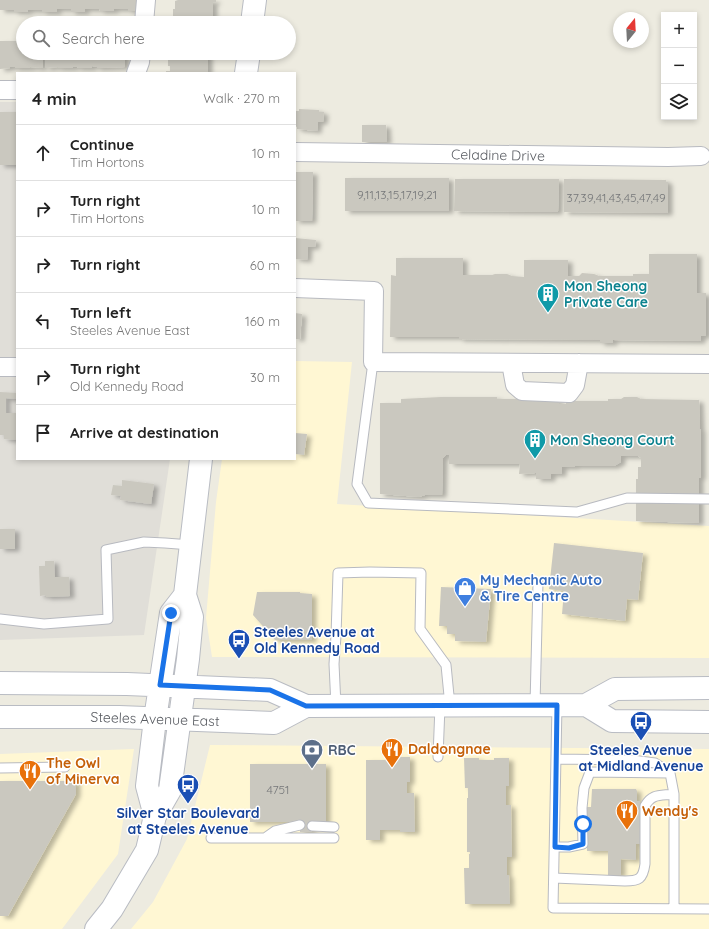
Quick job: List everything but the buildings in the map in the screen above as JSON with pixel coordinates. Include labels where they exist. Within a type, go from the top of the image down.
[{"type":"main road","points":[[253,16],[255,0]]},
{"type":"main road","points":[[246,72],[248,60]]},
{"type":"main road","points":[[96,929],[112,909],[147,850],[155,816],[170,790],[192,617],[185,595],[201,460]]},
{"type":"main road","points":[[155,816],[147,786],[155,719],[171,613],[185,595]]},
{"type":"main road","name":"Steeles Avenue East","points":[[0,683],[83,683],[270,690],[306,706],[586,705]]},
{"type":"main road","points":[[709,688],[615,688],[586,705],[612,721],[709,722]]},
{"type":"main road","name":"Steeles Avenue East","points":[[0,717],[119,717],[274,723],[306,706]]},
{"type":"street","points":[[145,16],[146,0]]},
{"type":"street","points":[[136,72],[140,60]]},
{"type":"street","points":[[0,90],[16,90]]},
{"type":"street","name":"Celadine Drive","points":[[296,152],[668,157],[701,156]]},
{"type":"street","points":[[296,288],[374,291],[372,362],[709,364]]},
{"type":"street","points":[[511,363],[515,385],[522,391],[569,393],[575,385],[579,363]]},
{"type":"street","points":[[0,367],[16,367]]},
{"type":"lane","points":[[372,362],[357,484],[368,503],[577,512],[627,498],[709,499]]},
{"type":"lane","points":[[0,619],[44,624],[108,619],[106,550],[144,542],[165,542],[191,545]]},
{"type":"lane","points":[[336,706],[334,664],[338,573],[421,573],[420,630],[446,664],[445,706],[438,757]]},
{"type":"lane","points":[[535,706],[538,584]]},
{"type":"lane","points":[[557,705],[554,908],[709,909]]},
{"type":"lane","points":[[556,759],[632,760],[655,763],[670,773],[674,794],[674,909]]},
{"type":"lane","points":[[0,768],[65,767]]},
{"type":"lane","points":[[555,847],[569,848],[583,844],[582,808],[584,788],[590,772],[670,773]]},
{"type":"lane","points":[[554,878],[625,882],[634,881],[641,878],[644,871],[645,806],[653,796],[674,794]]},
{"type":"lane","points":[[265,838],[275,831],[300,826]]},
{"type":"lane","points":[[312,826],[334,827]]},
{"type":"lane","points":[[211,838],[334,838]]},
{"type":"shaded area","points":[[0,102],[16,102],[16,460],[170,460],[144,635],[0,640]]},
{"type":"shaded area","points":[[296,361],[352,362],[337,504],[709,526],[709,658],[212,657],[206,618],[216,502],[222,460],[296,460]]},
{"type":"shaded area","points":[[210,745],[709,749],[709,929],[131,929],[153,902],[187,839]]},
{"type":"shaded area","points":[[134,749],[118,854],[62,929],[0,929],[0,754]]},
{"type":"place","name":"Mon Sheong Private Care","points":[[548,314]]},
{"type":"place","name":"Mon Sheong Court","points":[[535,460]]},
{"type":"place","name":"My Mechanic Auto & Tire Centre","points":[[465,608]]},
{"type":"place","name":"Steeles Avenue at Old Kennedy Road","points":[[239,660]]},
{"type":"place","name":"Steeles Avenue at Midland Avenue","points":[[641,742]]},
{"type":"place","name":"Daldongnae","points":[[392,768]]},
{"type":"place","name":"RBC","points":[[312,770]]},
{"type":"place","name":"The Owl of Minerva","points":[[30,790]]},
{"type":"place","name":"Silver Star Boulevard at Steeles Avenue","points":[[188,804]]},
{"type":"place","name":"Wendy's","points":[[627,830]]},
{"type":"route","points":[[171,613],[160,685],[270,690],[306,706],[557,705],[555,847],[569,848],[583,844],[583,824]]}]
